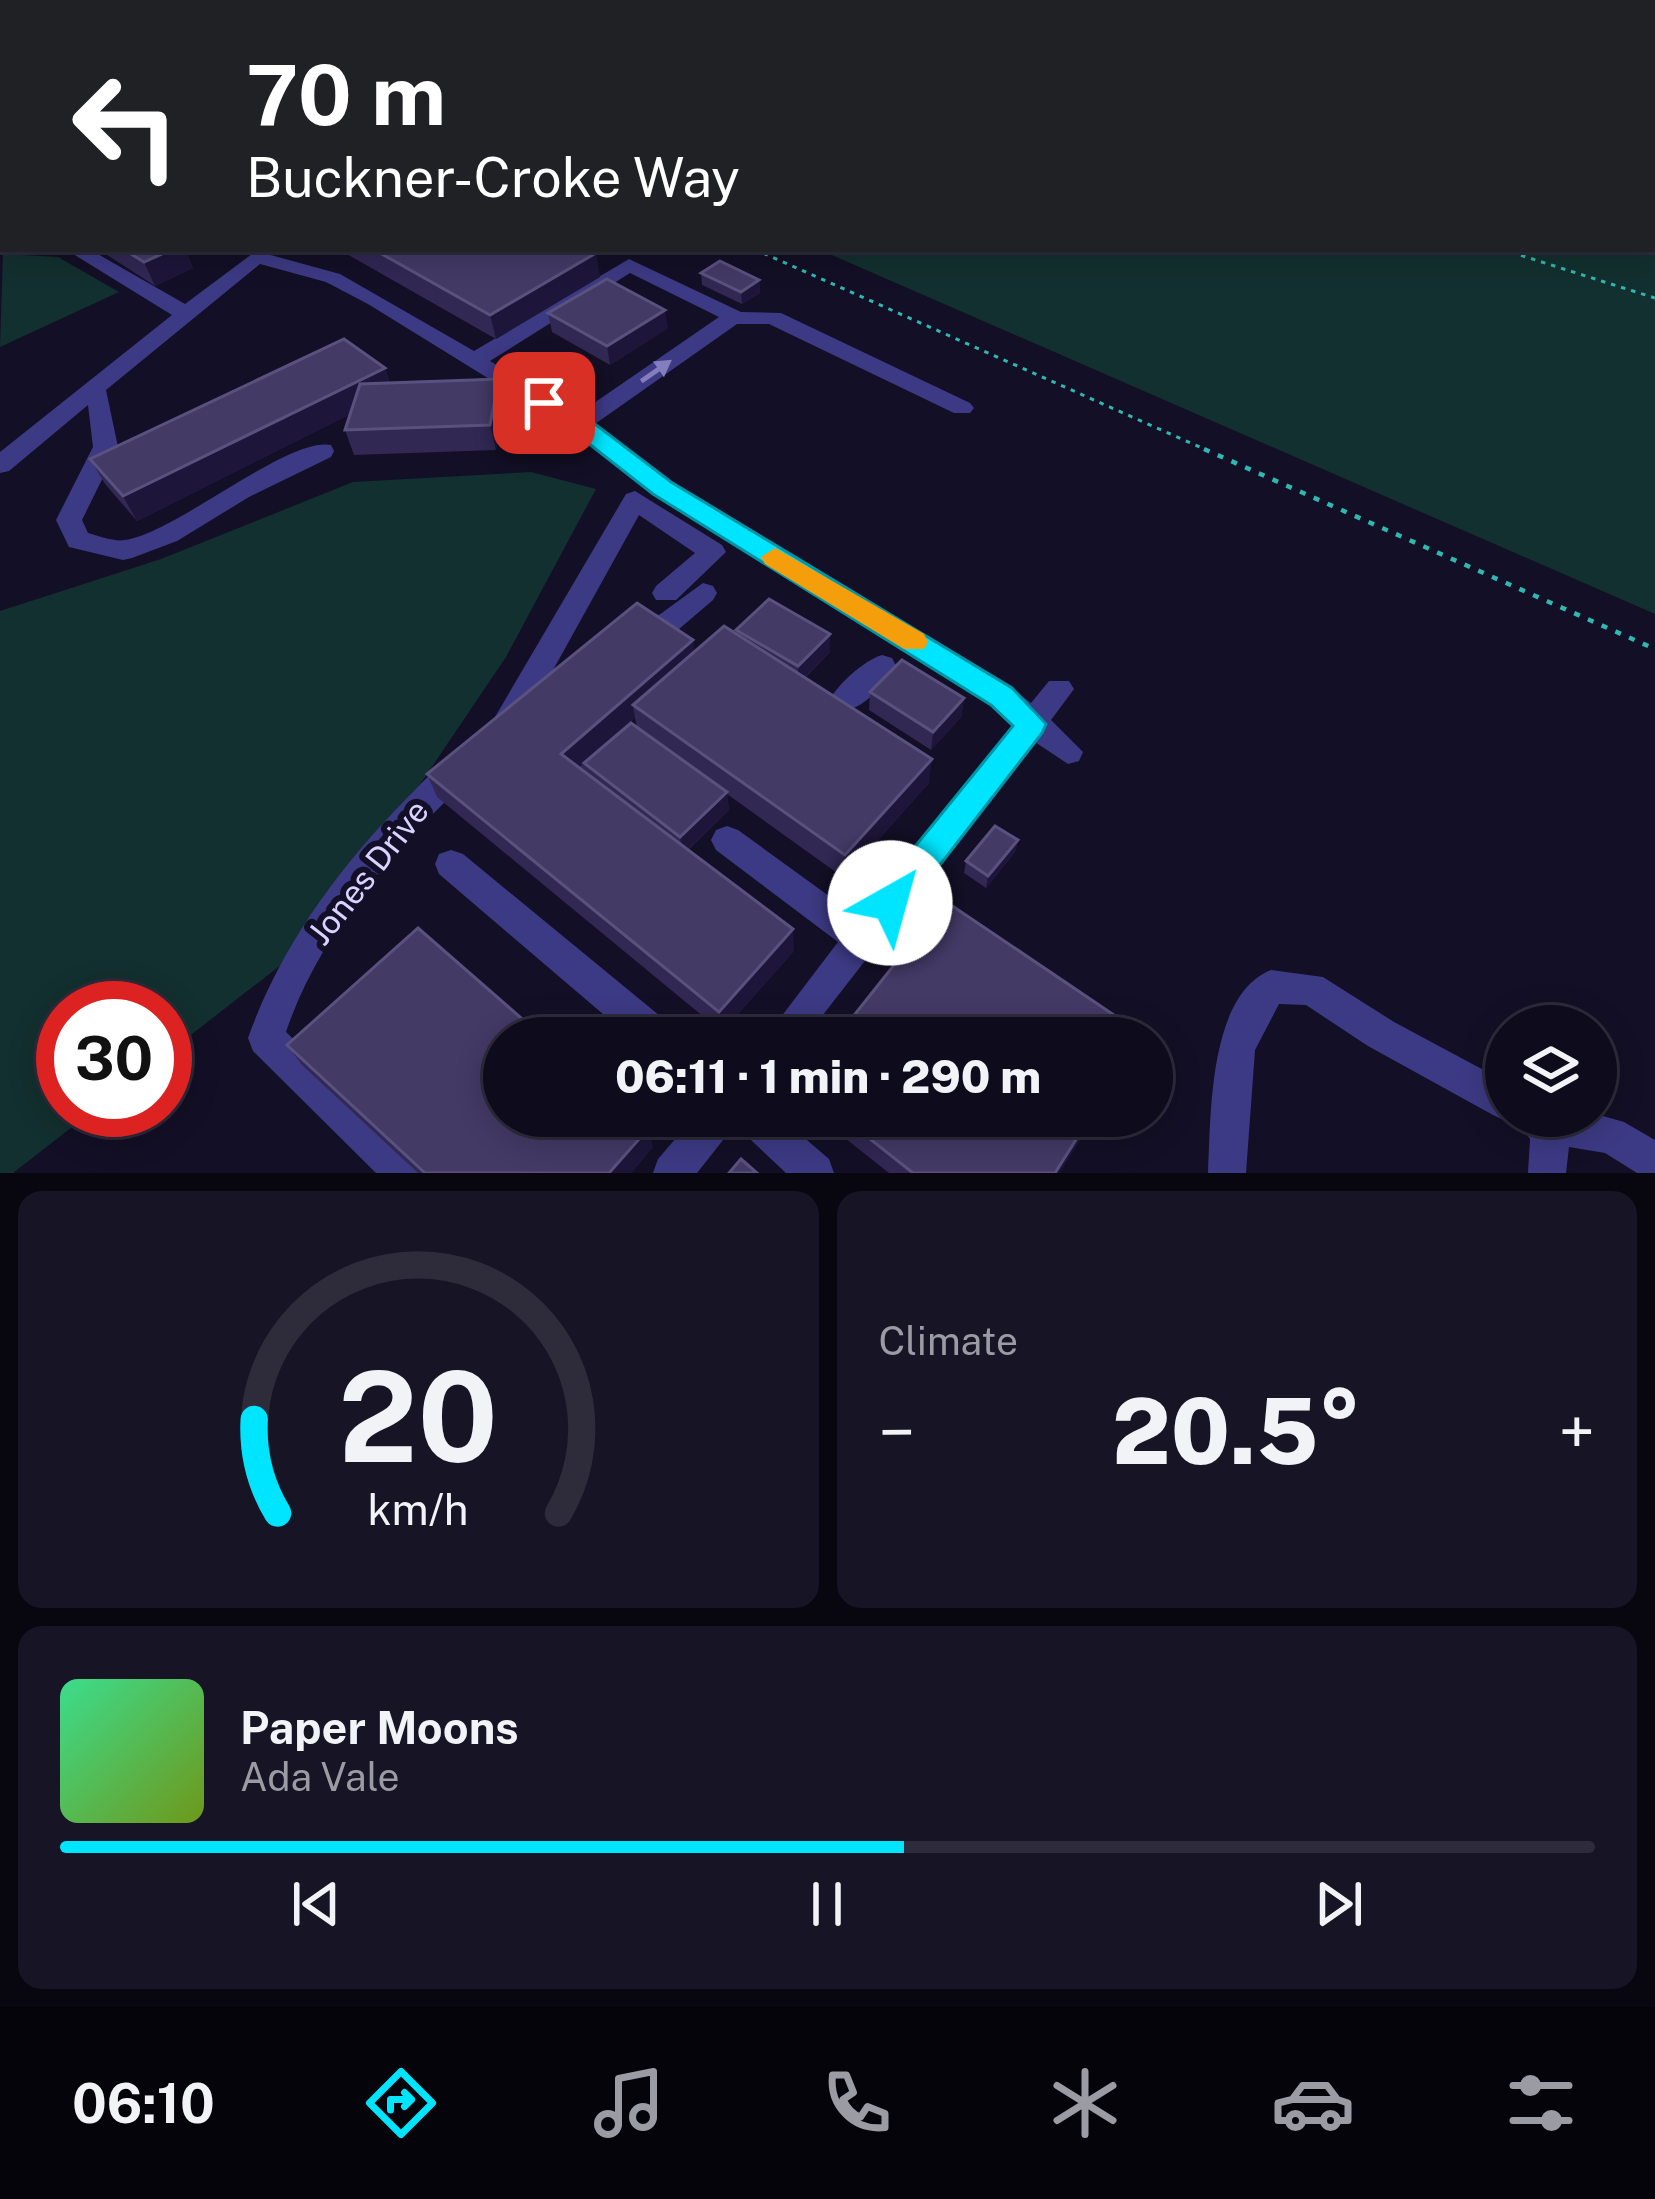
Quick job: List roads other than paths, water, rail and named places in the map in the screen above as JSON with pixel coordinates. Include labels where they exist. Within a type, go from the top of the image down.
[{"type":"street","points":[[80,252],[186,314]]},
{"type":"street","points":[[5,458],[256,257],[352,287],[579,424],[662,488],[1002,696],[1068,752]]},
{"type":"street","points":[[473,361],[629,265],[734,316],[751,321],[773,318],[962,408]]},
{"type":"street","points":[[579,424],[734,316]]},
{"type":"street","points":[[94,388],[108,424],[102,470],[80,495],[69,520],[78,540],[123,551],[146,543],[322,451]]},
{"type":"street","name":"Jones Drive","points":[[404,1173],[266,1038],[272,1012],[304,954],[362,874],[432,792],[502,732],[634,500],[713,552],[666,593]]},
{"type":"street","points":[[626,631],[643,616],[662,628],[703,593]]},
{"type":"street","points":[[843,702],[882,666]]},
{"type":"street","points":[[502,732],[573,674]]},
{"type":"street","points":[[800,1017],[1059,689]]},
{"type":"street","points":[[728,841],[861,939]]},
{"type":"street","points":[[451,864],[633,1017]]},
{"type":"street","points":[[1227,1173],[1233,1058],[1248,1010],[1271,987],[1311,989],[1485,1091]]},
{"type":"street","points":[[673,1173],[703,1137]]},
{"type":"street","points":[[774,1137],[815,1173]]},
{"type":"street","points":[[1547,1173],[1548,1137]]},
{"type":"street","points":[[1614,1137],[1655,1162]]}]
